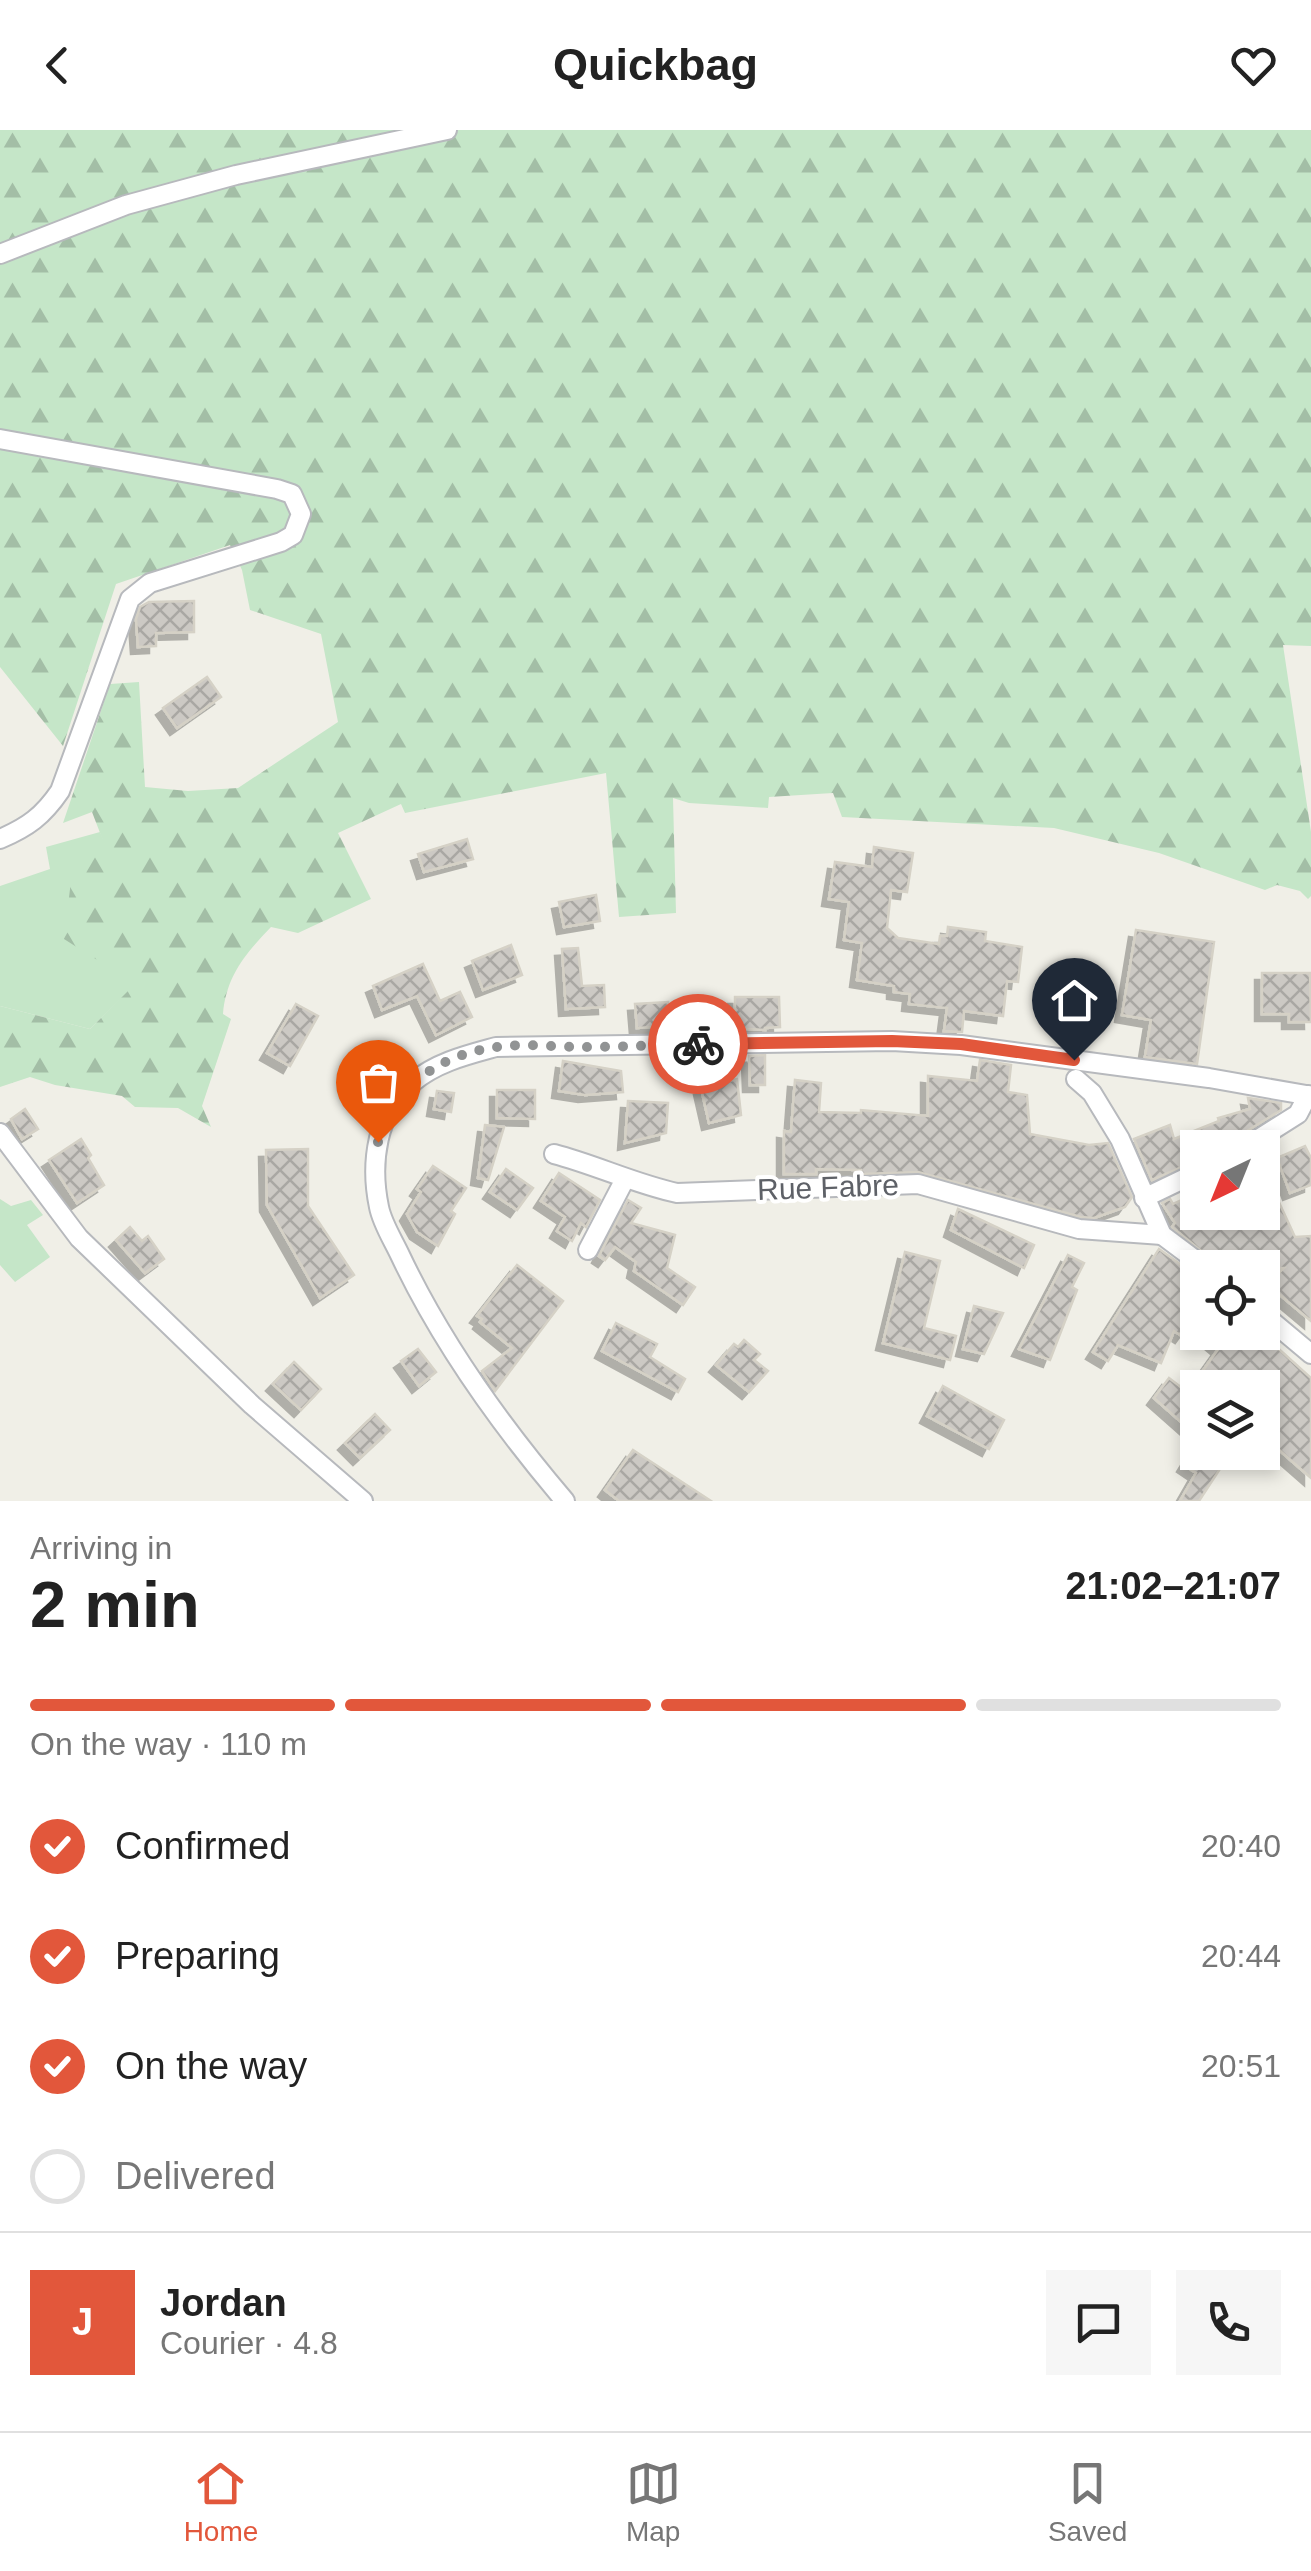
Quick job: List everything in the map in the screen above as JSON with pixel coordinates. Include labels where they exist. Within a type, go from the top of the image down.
[{"type":"street","points":[[0,254],[126,205],[236,175],[448,130]]},
{"type":"street","points":[[0,439],[278,489],[292,494],[300,514],[293,534],[281,542],[150,583],[130,599],[60,791],[28,828],[0,839]]},
{"type":"street","points":[[565,1501],[528,1457],[438,1328],[379,1212],[372,1165],[384,1118],[411,1082],[444,1062],[496,1047],[892,1041],[1003,1049],[1309,1096],[1298,1114],[1273,1130]]},
{"type":"street","points":[[1076,1079],[1092,1092],[1120,1139],[1162,1235],[1182,1250]]},
{"type":"street","points":[[0,1133],[78,1238],[252,1405],[363,1501]]},
{"type":"street","name":"Rue Fabre","points":[[554,1154],[677,1193],[918,1184],[1078,1229],[1162,1235]]},
{"type":"street","points":[[588,1250],[625,1179]]},
{"type":"street","points":[[1144,1198],[1180,1181]]},
{"type":"street","points":[[1280,1329],[1311,1354]]},
{"type":"green space","points":[[0,130],[1311,130],[1311,646],[1283,645],[1311,832],[1311,896],[1308,899],[1300,891],[1277,885],[1265,890],[1159,853],[1054,828],[842,817],[833,793],[769,797],[768,808],[689,803],[673,798],[676,913],[619,917],[606,773],[405,813],[401,804],[338,833],[371,899],[298,933],[271,927],[246,956],[228,988],[223,1014],[231,1019],[202,1106],[211,1127],[178,1108],[135,1107],[122,1096],[30,1077],[0,1087],[0,1006],[90,1029],[135,984],[64,939],[73,864],[107,851],[92,812],[63,823],[110,684],[139,682],[145,787],[188,791],[238,788],[338,722],[321,634],[250,610],[242,570],[230,545],[116,584],[63,746],[0,667]]},
{"type":"green space","points":[[100,832],[108,851],[136,984],[90,1029],[0,1006],[0,886],[50,869],[46,847]]},
{"type":"green space","points":[[0,1199],[11,1206],[31,1200],[43,1215],[27,1225],[50,1257],[15,1282],[0,1265]]},
{"type":"building","points":[[194,601],[194,632],[156,633],[156,646],[138,647],[136,619],[140,607],[149,602]]},
{"type":"building","points":[[207,677],[221,697],[177,728],[163,708]]},
{"type":"building","points":[[467,839],[473,859],[424,872],[418,854]]},
{"type":"building","points":[[874,847],[913,853],[907,892],[891,890],[887,928],[898,938],[939,944],[940,936],[947,936],[948,927],[986,932],[985,941],[1022,947],[1018,982],[1007,981],[1003,1016],[964,1011],[962,1032],[944,1031],[947,1008],[909,1004],[910,994],[894,992],[894,986],[857,980],[862,943],[844,940],[849,902],[829,899],[835,862],[872,867]]},
{"type":"building","points":[[596,895],[600,921],[564,927],[559,902]]},
{"type":"building","points":[[1136,930],[1214,942],[1197,1064],[1145,1057],[1151,1020],[1122,1015]]},
{"type":"building","points":[[511,945],[522,975],[483,990],[472,961]]},
{"type":"building","points":[[578,948],[582,986],[604,985],[605,1007],[566,1009],[562,949]]},
{"type":"building","points":[[423,964],[440,1001],[460,992],[472,1017],[436,1035],[417,996],[382,1010],[373,986]]},
{"type":"building","points":[[1262,973],[1310,973],[1311,1022],[1289,1022],[1289,1014],[1262,1014]]},
{"type":"building","points":[[735,997],[779,997],[780,1027],[732,1028]]},
{"type":"building","points":[[668,1002],[668,1026],[637,1028],[635,1004]]},
{"type":"building","points":[[296,1004],[318,1016],[290,1066],[267,1053]]},
{"type":"building","points":[[765,1055],[765,1085],[750,1085],[749,1056]]},
{"type":"building","points":[[980,1060],[1011,1065],[1008,1092],[1027,1095],[1030,1134],[1089,1145],[1108,1143],[1132,1197],[1125,1207],[1094,1218],[1081,1217],[918,1172],[861,1174],[861,1170],[816,1169],[816,1174],[784,1174],[784,1131],[791,1132],[795,1080],[821,1083],[819,1112],[861,1110],[928,1116],[928,1076],[977,1081]]},
{"type":"building","points":[[563,1061],[621,1071],[623,1092],[585,1095],[559,1091]]},
{"type":"building","points":[[737,1079],[741,1115],[709,1123],[701,1088]]},
{"type":"building","points":[[497,1090],[535,1090],[535,1119],[497,1118]]},
{"type":"building","points":[[437,1091],[454,1093],[451,1112],[434,1109]]},
{"type":"building","points":[[1248,1098],[1281,1103],[1281,1110],[1248,1130],[1196,1130],[1219,1121],[1218,1118],[1250,1109]]},
{"type":"building","points":[[628,1101],[668,1103],[666,1133],[625,1143]]},
{"type":"building","points":[[25,1109],[38,1129],[22,1139],[11,1119]]},
{"type":"building","points":[[485,1125],[504,1127],[488,1180],[478,1178]]},
{"type":"building","points":[[1170,1125],[1174,1139],[1180,1137],[1180,1168],[1152,1180],[1134,1139]]},
{"type":"building","points":[[81,1139],[104,1185],[77,1203],[49,1160]]},
{"type":"building","points":[[1305,1146],[1311,1158],[1311,1185],[1290,1193],[1280,1157]]},
{"type":"building","points":[[308,1149],[308,1206],[354,1275],[320,1298],[267,1205],[266,1150]]},
{"type":"building","points":[[433,1166],[466,1188],[451,1211],[455,1214],[438,1246],[417,1232],[407,1214],[421,1192],[417,1189]]},
{"type":"building","points":[[506,1169],[533,1188],[517,1210],[490,1192]]},
{"type":"building","points":[[559,1173],[600,1200],[586,1227],[581,1223],[572,1241],[557,1231],[565,1217],[541,1201]]},
{"type":"building","points":[[1170,1199],[1173,1204],[1180,1201],[1180,1230],[1280,1230],[1280,1204],[1295,1237],[1311,1236],[1311,1321],[1280,1295],[1280,1272],[1284,1268],[1280,1268],[1280,1250],[1200,1250],[1172,1227],[1175,1223],[1162,1203]]},
{"type":"building","points":[[628,1200],[641,1208],[631,1223],[675,1235],[667,1268],[695,1287],[683,1305],[634,1271],[636,1262],[615,1247],[605,1260],[599,1256]]},
{"type":"building","points":[[958,1209],[1034,1245],[1024,1268],[951,1230]]},
{"type":"building","points":[[130,1227],[142,1241],[148,1236],[164,1259],[145,1273],[116,1240]]},
{"type":"building","points":[[1159,1249],[1180,1264],[1180,1335],[1174,1331],[1161,1363],[1118,1345],[1108,1361],[1093,1352]]},
{"type":"building","points":[[905,1252],[940,1261],[924,1328],[956,1336],[950,1360],[883,1343]]},
{"type":"building","points":[[1068,1255],[1084,1263],[1072,1287],[1077,1290],[1050,1360],[1019,1349]]},
{"type":"building","points":[[517,1265],[563,1301],[495,1391],[482,1371],[512,1348],[477,1316]]},
{"type":"building","points":[[974,1306],[1003,1313],[984,1354],[963,1349]]},
{"type":"building","points":[[616,1323],[657,1344],[650,1357],[685,1379],[678,1392],[602,1351]]},
{"type":"building","points":[[744,1340],[760,1354],[754,1360],[768,1371],[749,1392],[716,1365],[734,1344],[738,1347]]},
{"type":"building","points":[[418,1349],[436,1372],[419,1386],[401,1361]]},
{"type":"building","points":[[1218,1350],[1280,1350],[1311,1378],[1311,1478],[1280,1451],[1280,1370],[1203,1370]]},
{"type":"building","points":[[294,1362],[321,1389],[301,1410],[273,1384]]},
{"type":"building","points":[[1169,1378],[1180,1386],[1180,1421],[1154,1398]]},
{"type":"building","points":[[943,1386],[1004,1420],[989,1449],[927,1416]]},
{"type":"building","points":[[375,1414],[390,1430],[360,1458],[345,1443]]},
{"type":"building","points":[[633,1450],[711,1501],[619,1501],[605,1490]]},
{"type":"building","points":[[1192,1470],[1219,1470],[1199,1501],[1180,1501],[1196,1473]]},
{"type":"way so far","points":[[378,1142],[384,1118],[411,1082],[444,1062],[496,1047],[698,1044]]},
{"type":"route","points":[[698,1044],[892,1041],[961,1044],[1074,1060]]}]
